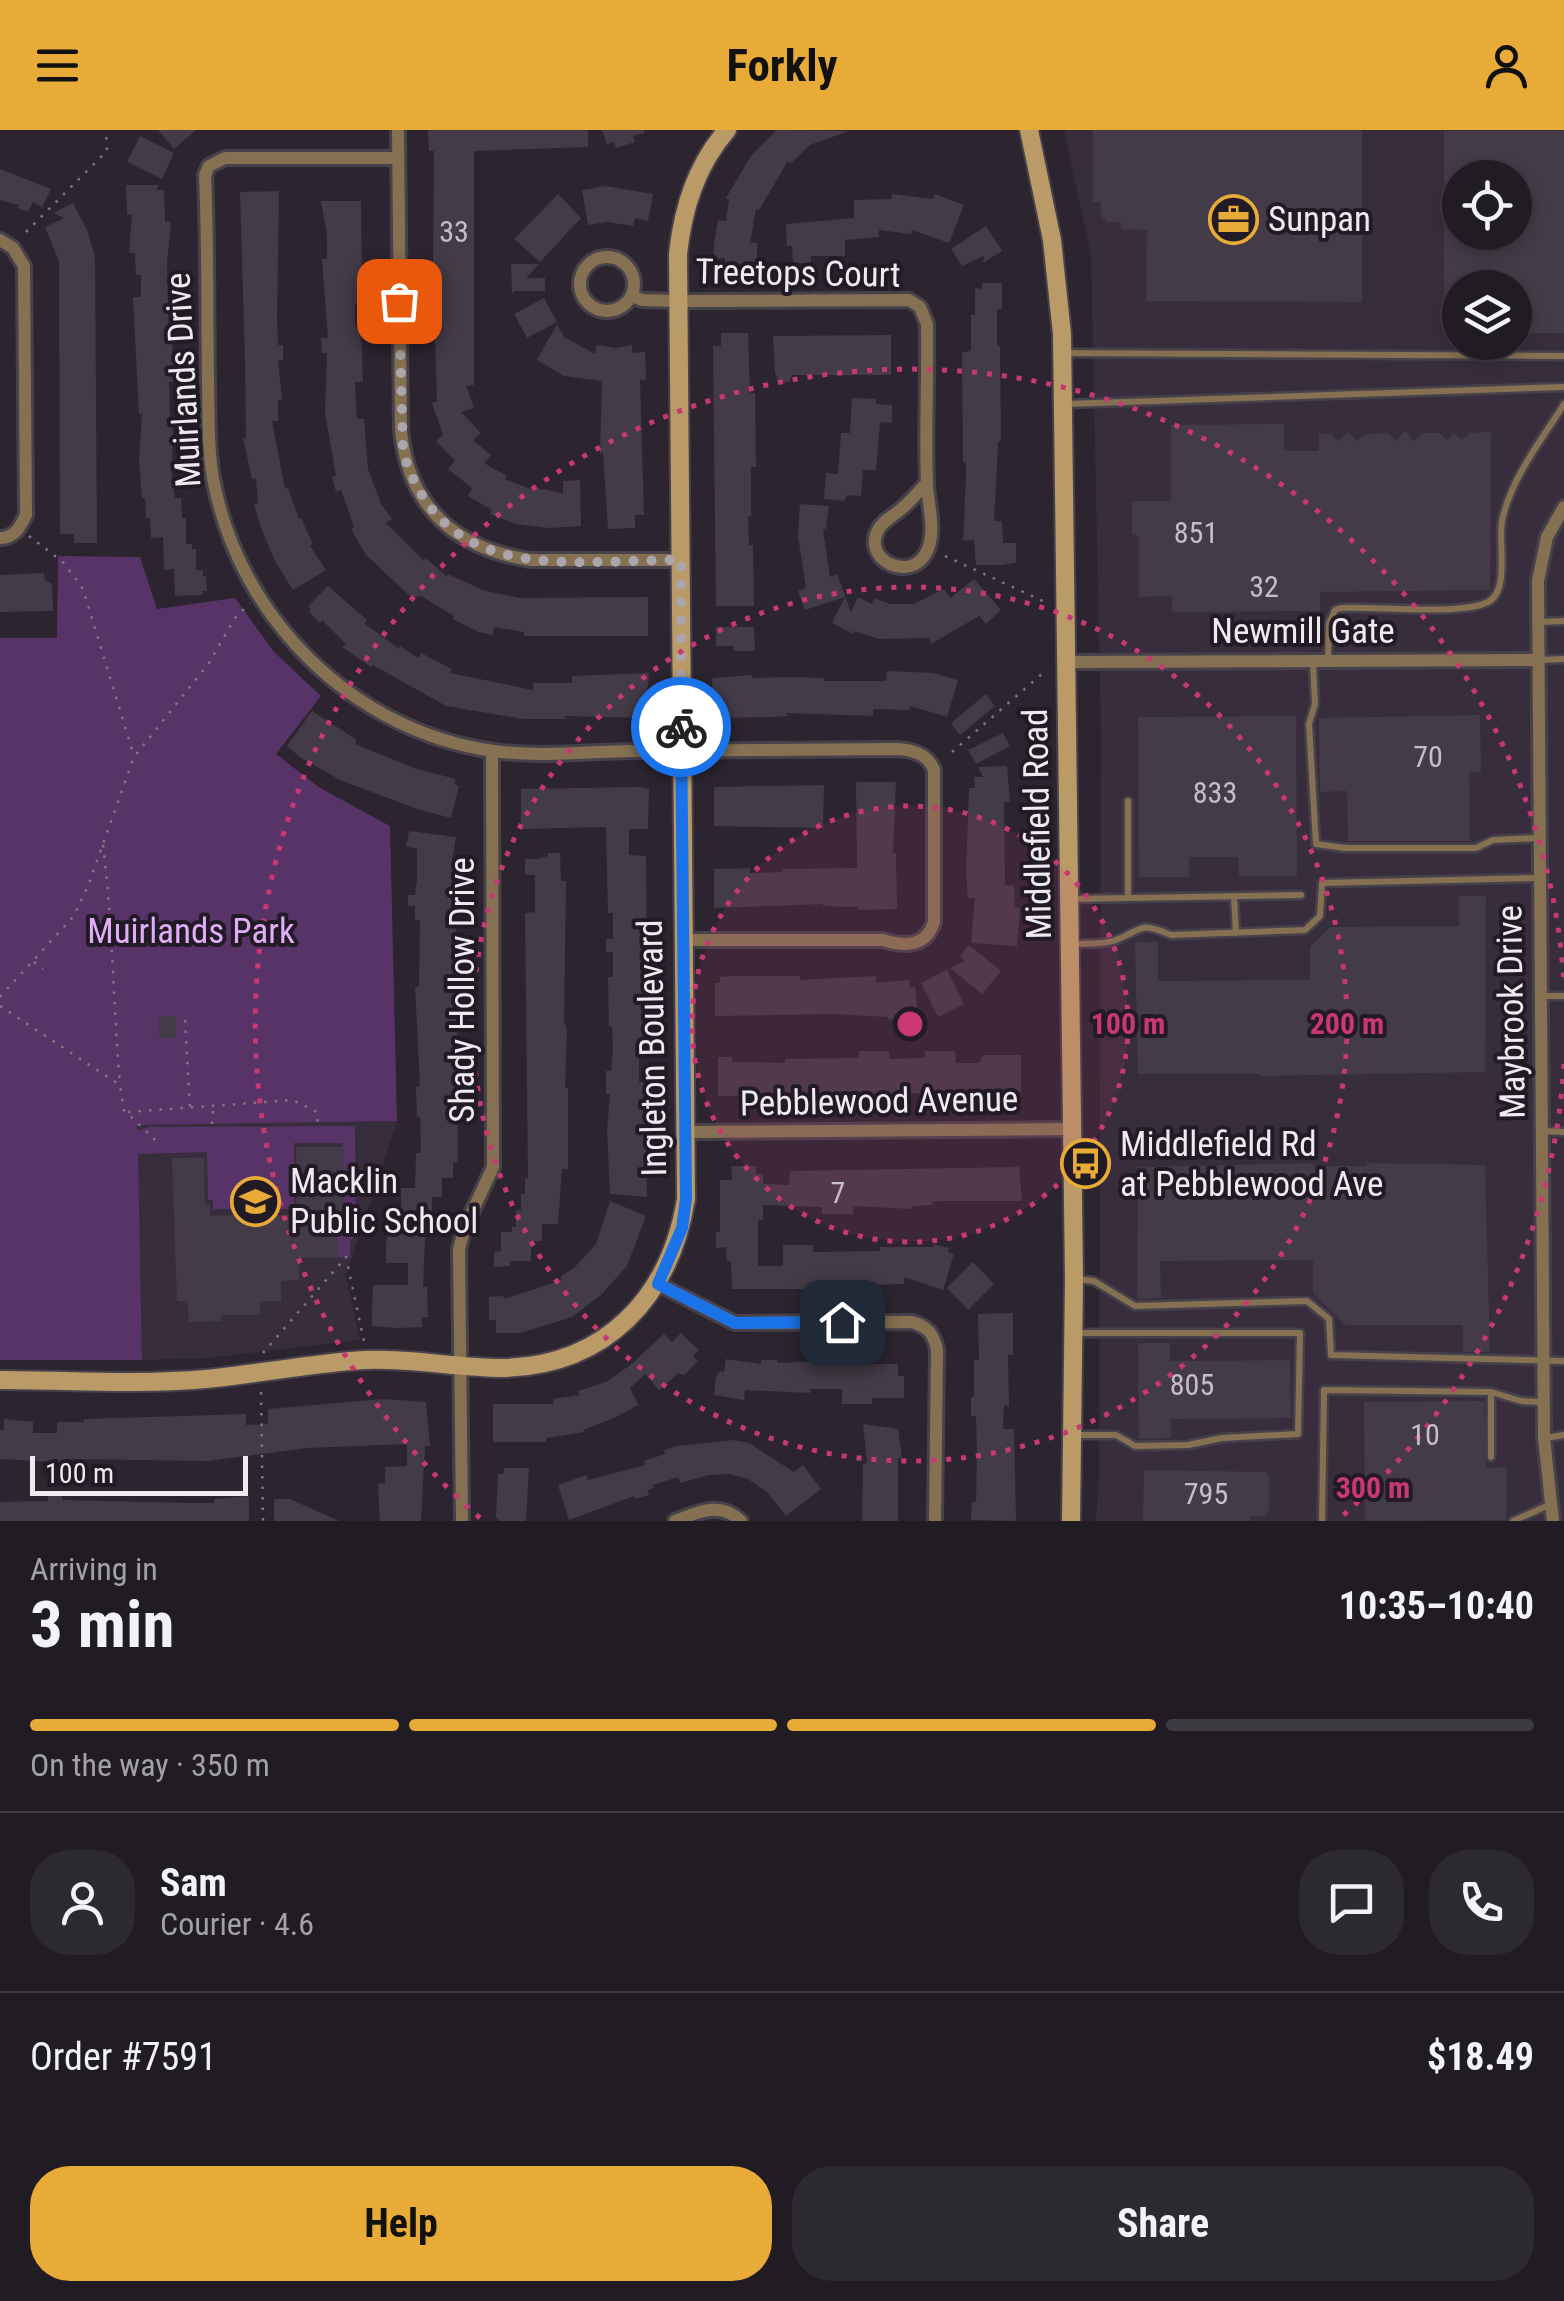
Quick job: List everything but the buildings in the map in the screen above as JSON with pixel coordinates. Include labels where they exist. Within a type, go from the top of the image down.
[{"type":"street","points":[[398,130],[401,431],[410,476],[424,500],[450,529],[468,542],[507,556],[531,560],[681,560]]},
{"type":"street","name":"Ingleton Boulevard","points":[[0,1380],[202,1379],[375,1360],[530,1366],[578,1352],[616,1330],[658,1284],[682,1228],[686,1199],[678,254],[686,204],[698,174],[726,130]]},
{"type":"street","name":"Middlefield Road","points":[[1029,130],[1052,240],[1062,354],[1074,1279],[1071,1521]]},
{"type":"street","name":"Muirlands Drive","points":[[398,158],[224,158],[205,174],[213,478],[232,546],[258,597],[300,649],[352,694],[391,719],[421,732],[492,751],[910,750],[931,762],[934,770],[934,922],[920,940],[912,945],[883,940],[683,940]]},
{"type":"street","points":[[0,240],[13,248],[24,266],[26,514],[19,529],[8,538],[0,538]]},
{"type":"street","points":[[618,258],[635,278],[632,296],[616,310],[600,310],[581,292],[582,274],[592,260],[618,258]]},
{"type":"street","points":[[632,296],[678,301]]},
{"type":"street","name":"Treetops Court","points":[[678,301],[909,300],[920,307],[927,324],[927,482],[931,533],[925,555],[911,566],[889,564],[879,556],[875,534],[927,482]]},
{"type":"street","name":"Maybrook Drive","points":[[1553,1521],[1544,1438],[1538,580],[1547,537],[1564,507]]},
{"type":"street","name":"Newmill Gate","points":[[1068,662],[1538,660]]},
{"type":"street","name":"Shady Hollow Drive","points":[[462,1521],[459,1249],[493,1167],[492,751]]},
{"type":"street","name":"Pebblewood Avenue","points":[[686,1132],[1072,1129]]},
{"type":"street","points":[[658,1284],[735,1323],[912,1322],[925,1326],[938,1350],[935,1521]]},
{"type":"street","points":[[675,1521],[718,1508],[728,1510],[742,1521]]},
{"type":"lane","points":[[1062,354],[1564,356]]},
{"type":"lane","points":[[1062,404],[1564,387]]},
{"type":"lane","points":[[1328,662],[1329,624],[1335,610],[1459,608],[1494,598],[1501,582],[1500,529],[1508,503],[1522,472],[1564,404]]},
{"type":"lane","points":[[1538,622],[1564,621]]},
{"type":"lane","points":[[1538,660],[1564,660]]},
{"type":"lane","points":[[1313,662],[1316,704],[1309,724],[1316,844],[1346,848],[1476,848],[1493,840],[1538,838]]},
{"type":"lane","points":[[1128,801],[1128,897]]},
{"type":"lane","points":[[1071,944],[1114,941],[1138,928],[1151,927],[1171,935],[1305,930],[1320,916],[1322,883],[1539,878]]},
{"type":"lane","points":[[1070,900],[1301,895]]},
{"type":"lane","points":[[1234,896],[1236,932]]},
{"type":"lane","points":[[1541,996],[1564,996]]},
{"type":"lane","points":[[1542,1131],[1564,1132]]},
{"type":"lane","points":[[1074,1279],[1094,1281],[1135,1306],[1307,1301],[1330,1320],[1331,1355],[1564,1362]]},
{"type":"lane","points":[[1073,1435],[1116,1435],[1135,1446],[1298,1434],[1300,1334],[1074,1332]]},
{"type":"lane","points":[[1322,1521],[1324,1390],[1491,1392],[1521,1402],[1544,1402]]},
{"type":"lane","points":[[1491,1392],[1491,1457]]},
{"type":"lane","points":[[1544,1438],[1564,1435]]},
{"type":"lane","points":[[1513,1521],[1549,1505]]},
{"type":"path","points":[[26,232],[107,151],[106,130]]},
{"type":"path","points":[[19,529],[56,556],[80,585],[134,757]]},
{"type":"path","points":[[945,556],[1044,602]]},
{"type":"path","points":[[0,996],[72,917],[134,757],[210,660],[235,618],[258,597]]},
{"type":"path","points":[[952,752],[1044,674]]},
{"type":"path","points":[[103,844],[122,1102],[154,1140]]},
{"type":"path","points":[[33,961],[43,969]]},
{"type":"path","points":[[0,1006],[120,1085]]},
{"type":"path","points":[[185,1020],[190,1108]]},
{"type":"path","points":[[127,1112],[296,1101],[317,1112],[318,1128]]},
{"type":"path","points":[[212,1106],[212,1124]]},
{"type":"path","points":[[263,1353],[346,1257],[364,1342]]},
{"type":"path","points":[[260,1392],[262,1521]]},
{"type":"shaded area","points":[[1064,130],[1564,130],[1564,1521],[1096,1521],[1101,731],[1091,255]]},
{"type":"shaded area","name":"Macklin Public School","points":[[397,1121],[346,1276],[360,1340],[207,1358],[142,1360],[137,1125]]},
{"type":"green space","name":"Muirlands Park","points":[[58,556],[140,557],[157,609],[235,598],[274,652],[321,696],[276,754],[320,788],[390,826],[397,1121],[137,1125],[138,1131],[149,1127],[355,1126],[356,1235],[350,1241],[350,1257],[337,1257],[337,1222],[344,1221],[343,1143],[294,1143],[294,1209],[213,1209],[213,1200],[208,1200],[207,1152],[138,1154],[142,1360],[0,1360],[0,638],[57,638]]},
{"type":"way so far","points":[[399,301],[403,452],[410,476],[424,500],[450,529],[486,550],[531,560],[681,560],[681,727]]},
{"type":"place","name":"Sunpan","points":[[1233,219]]},
{"type":"place","name":"Middlefield Rd at Pebblewood Ave","points":[[1085,1164]]},
{"type":"place","name":"Macklin Public School","points":[[255,1201]]},
{"type":"route","points":[[681,727],[686,1199],[682,1228],[658,1284],[735,1323],[842,1322]]}]
